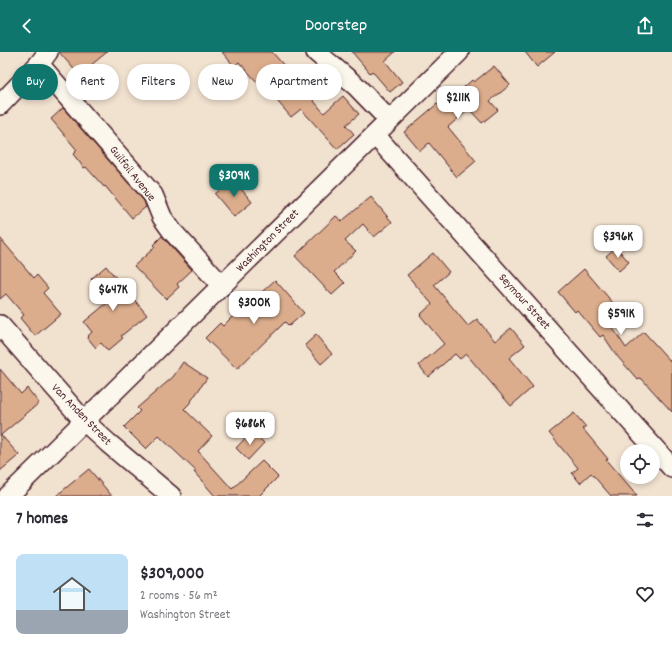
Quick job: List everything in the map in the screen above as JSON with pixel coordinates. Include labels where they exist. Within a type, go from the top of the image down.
[{"type":"street","points":[[316,52],[356,86],[389,120]]},
{"type":"street","name":"Washington Street","points":[[8,496],[459,52]]},
{"type":"street","points":[[0,105],[44,58]]},
{"type":"street","name":"Guilfoil Avenue","points":[[44,58],[153,195],[162,217],[172,231],[222,286]]},
{"type":"street","name":"Seymour Street","points":[[375,135],[672,468]]},
{"type":"street","name":"Van Anden Street","points":[[0,325],[84,421],[171,496]]},
{"type":"building","points":[[59,52],[107,52],[92,64],[69,64]]},
{"type":"building","points":[[222,52],[272,52],[283,64],[256,64],[256,81],[248,72],[248,64],[241,64],[239,62],[236,64],[232,64]]},
{"type":"building","points":[[352,52],[395,52],[385,61],[402,82],[390,92],[372,71],[370,73]]},
{"type":"building","points":[[525,52],[555,52],[537,67]]},
{"type":"building","points":[[494,66],[510,85],[490,101],[498,110],[482,123],[469,109],[448,127],[476,161],[457,177],[429,143],[420,151],[404,132],[437,104],[441,108],[472,80],[474,82]]},
{"type":"building","points":[[343,96],[359,114],[346,125],[354,134],[337,149],[301,109],[291,117],[276,100],[313,100],[324,113],[339,100],[342,100]]},
{"type":"building","points":[[63,108],[144,201],[146,207],[132,218],[105,186],[104,187],[86,167],[84,168],[73,154],[77,150],[51,119]]},
{"type":"building","points":[[233,179],[252,202],[234,217],[215,194]]},
{"type":"building","points":[[371,197],[392,222],[374,237],[363,224],[345,241],[356,251],[334,272],[345,283],[332,295],[295,256],[336,216],[342,221]]},
{"type":"building","points":[[162,236],[192,270],[177,284],[179,287],[166,299],[134,266],[155,247],[153,245]]},
{"type":"building","points":[[0,238],[34,278],[37,275],[48,288],[43,293],[61,314],[35,336],[20,318],[24,315],[6,294],[0,299]]},
{"type":"building","points":[[616,247],[629,262],[619,271],[606,256]]},
{"type":"building","points":[[433,253],[449,272],[434,285],[468,326],[477,319],[495,341],[511,328],[525,345],[509,358],[533,387],[511,406],[466,354],[460,359],[455,354],[428,377],[419,365],[444,344],[420,315],[432,304],[407,275]]},
{"type":"building","points":[[106,266],[147,315],[121,336],[123,338],[108,351],[101,343],[96,348],[87,337],[92,332],[84,322],[107,303],[101,296],[104,294],[91,279]]},
{"type":"building","points":[[584,269],[619,310],[610,318],[615,325],[612,327],[626,348],[644,332],[672,363],[672,412],[641,378],[638,380],[617,356],[603,335],[600,337],[577,310],[575,312],[558,292]]},
{"type":"building","points":[[275,280],[304,313],[289,326],[285,322],[237,369],[205,338],[220,323],[223,326],[248,301],[250,303]]},
{"type":"building","points":[[316,335],[332,354],[321,364],[305,345]]},
{"type":"building","points":[[183,362],[207,378],[184,409],[212,436],[198,451],[232,489],[262,461],[278,477],[259,496],[215,496],[194,472],[196,471],[159,436],[146,449],[124,427],[140,411],[137,408],[173,377]]},
{"type":"building","points":[[0,369],[21,394],[27,388],[39,403],[1,435],[19,455],[0,471]]},
{"type":"building","points":[[574,413],[586,427],[583,429],[620,476],[620,484],[627,484],[637,496],[611,496],[591,473],[580,483],[572,473],[578,468],[549,433]]},
{"type":"building","points":[[252,431],[264,443],[248,460],[236,448]]},
{"type":"building","points":[[89,469],[112,496],[56,496]]}]
